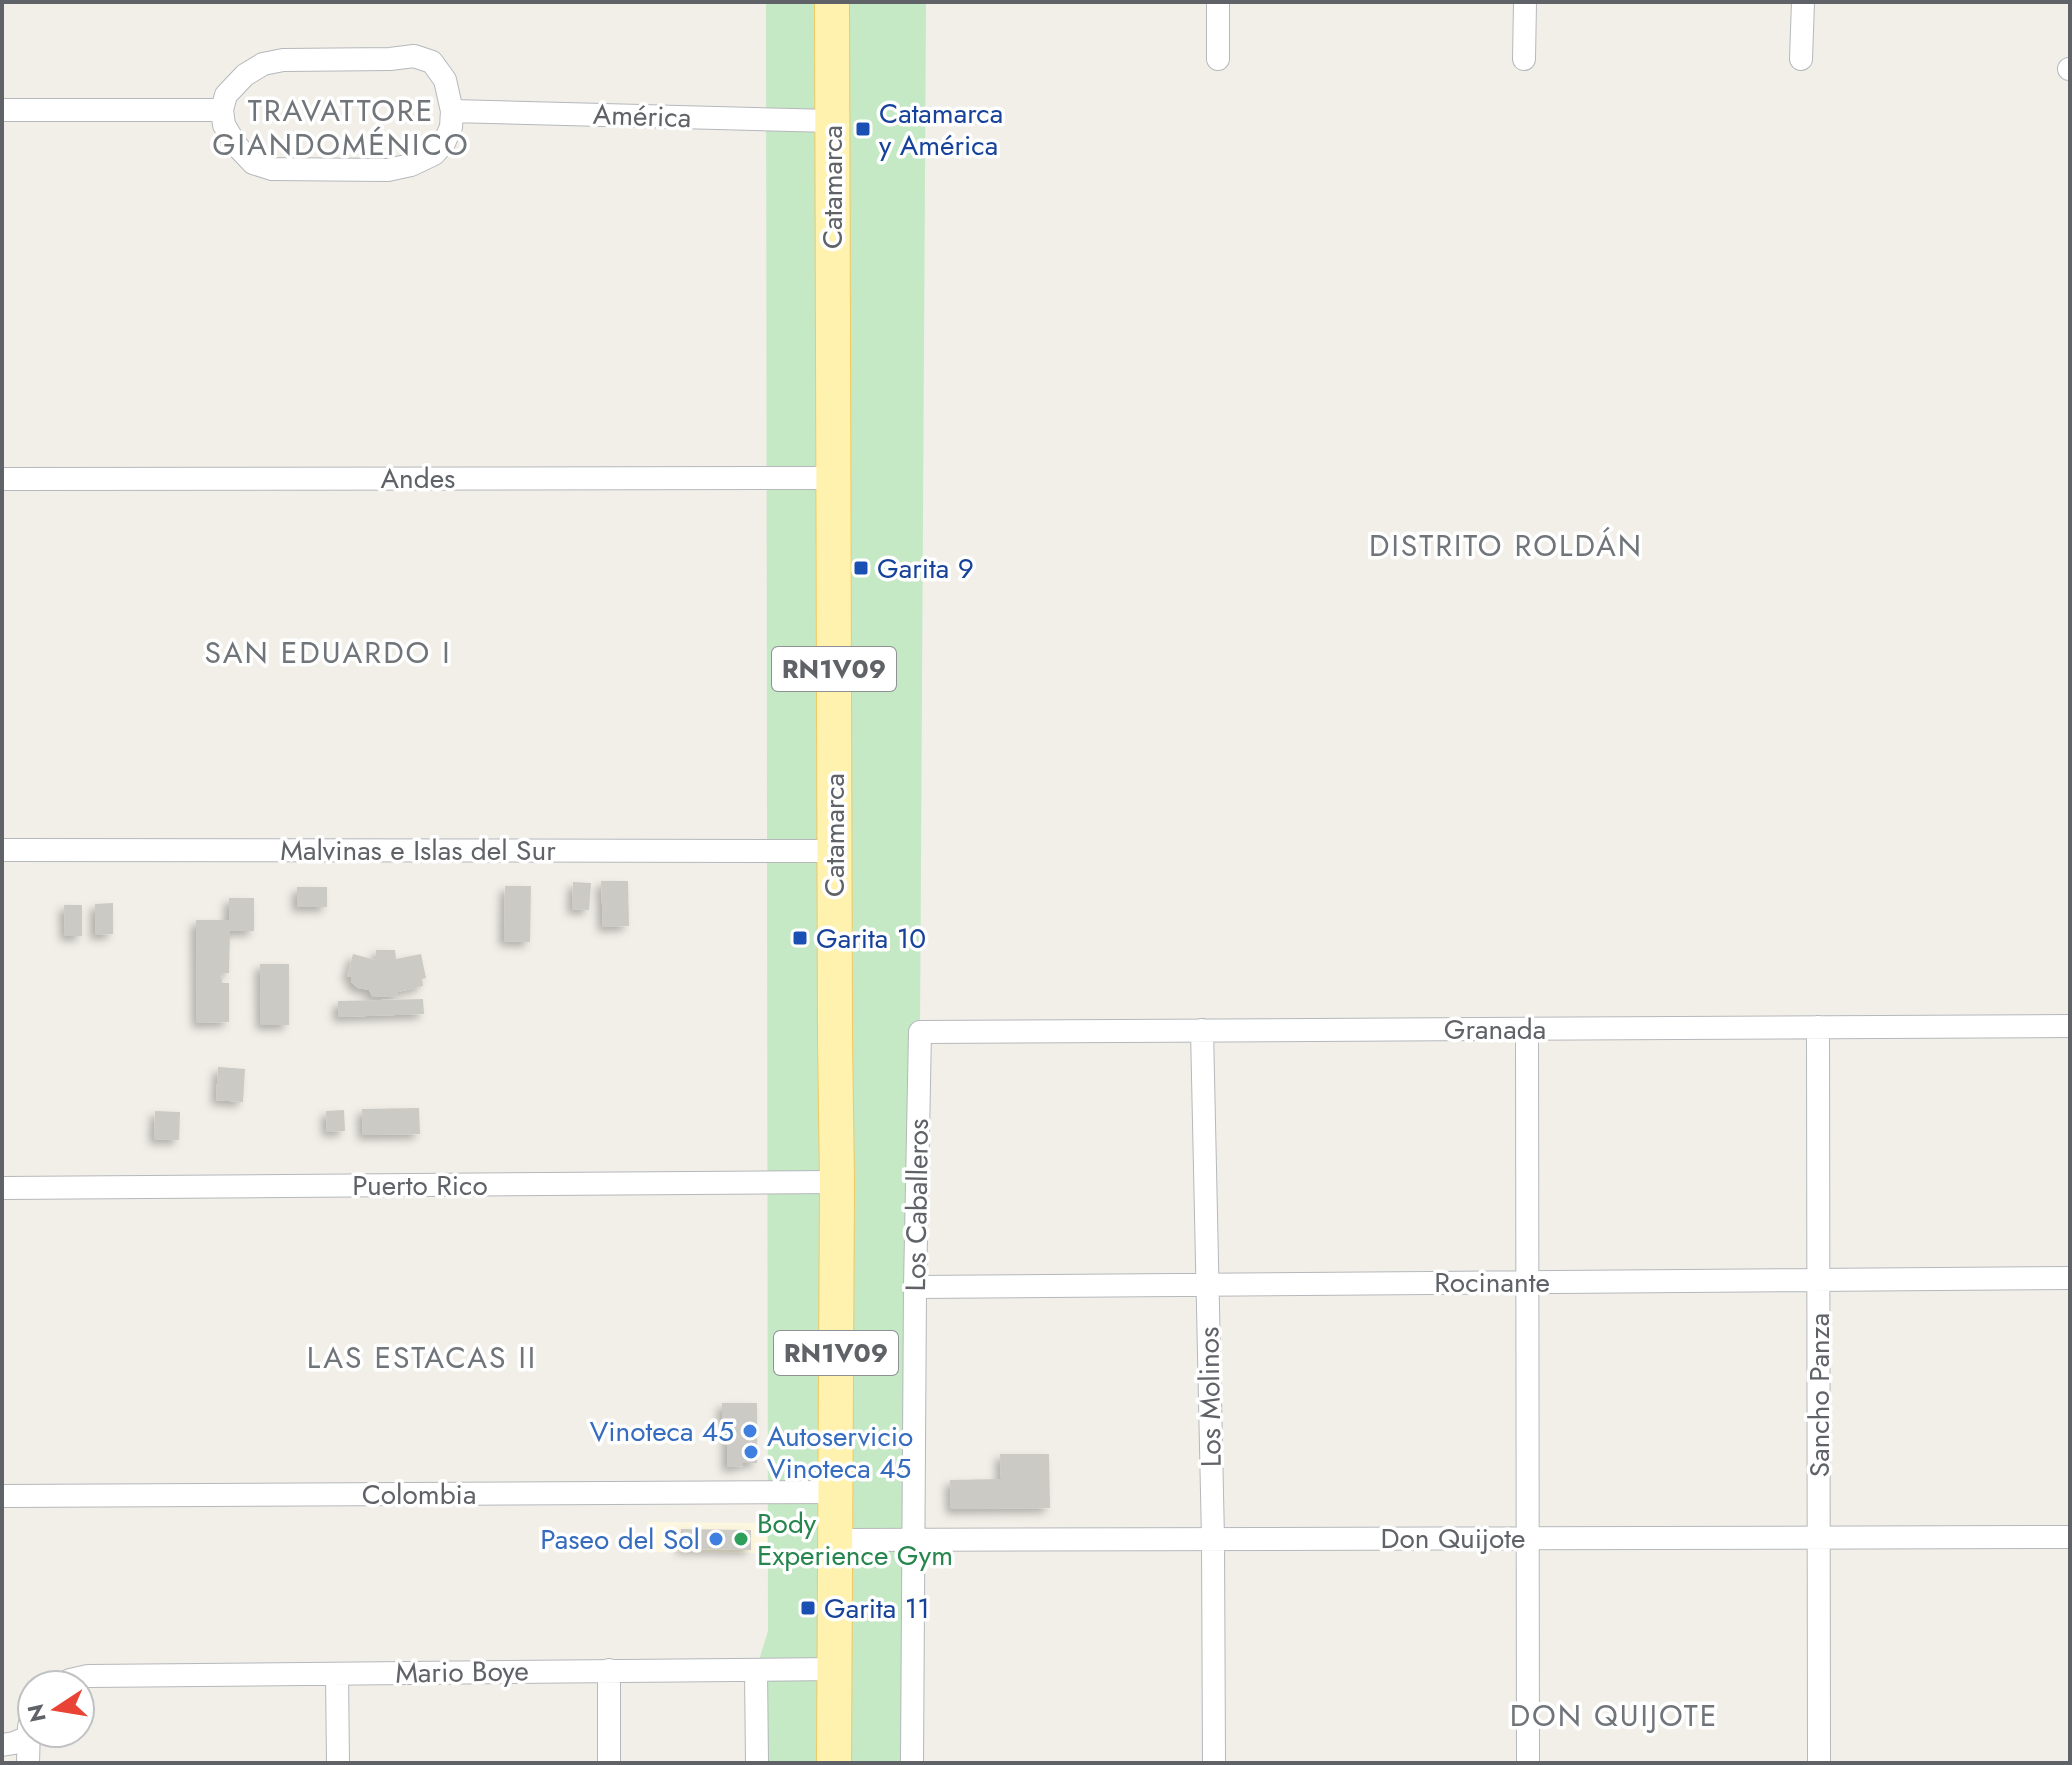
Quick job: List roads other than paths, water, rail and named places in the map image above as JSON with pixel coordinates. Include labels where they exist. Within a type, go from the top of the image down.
[{"type":"main road","name":"Catamarca","points":[[832,2],[837,1182],[834,1763]]},
{"type":"street","points":[[1218,2],[1218,59]]},
{"type":"street","points":[[1524,59],[1525,2]]},
{"type":"street","points":[[1801,59],[1803,2]]},
{"type":"street","points":[[414,56],[432,62],[445,80],[452,111],[451,127],[444,143],[434,154],[411,165],[388,170],[272,169],[253,163],[236,145],[224,125],[222,110],[226,95],[245,75],[263,64],[283,60],[414,56]]},
{"type":"street","points":[[2,110],[222,110]]},
{"type":"street","name":"América","points":[[452,111],[832,121]]},
{"type":"street","name":"Andes","points":[[2,479],[833,478]]},
{"type":"street","name":"Malvinas e Islas del Sur","points":[[2,850],[834,851]]},
{"type":"street","name":"Granada","points":[[920,1032],[2070,1026]]},
{"type":"street","name":"Sancho Panza","points":[[1818,1027],[1819,1763]]},
{"type":"street","points":[[1527,1029],[1528,1763]]},
{"type":"street","name":"Los Molinos","points":[[1202,1030],[1213,1539],[1214,1763]]},
{"type":"street","name":"Los Caballeros","points":[[912,1763],[920,1032]]},
{"type":"street","name":"Puerto Rico","points":[[2,1188],[837,1182]]},
{"type":"street","name":"Rocinante","points":[[915,1287],[2070,1278]]},
{"type":"street","name":"Colombia","points":[[2,1496],[836,1492]]},
{"type":"street","name":"Don Quijote","points":[[836,1540],[2070,1537]]},
{"type":"street","name":"Mario Boye","points":[[96,1676],[836,1669]]},
{"type":"street","points":[[609,1670],[609,1763]]},
{"type":"street","points":[[756,1670],[757,1763]]},
{"type":"street","points":[[337,1674],[338,1763]]},
{"type":"place","name":"Catamarca y América","points":[[863,129]]},
{"type":"place","name":"Garita 9","points":[[861,568]]},
{"type":"place","name":"Garita 10","points":[[800,938]]},
{"type":"place","name":"Vinoteca 45","points":[[750,1431]]},
{"type":"place","name":"Autoservicio Vinoteca 45","points":[[751,1452]]},
{"type":"place","name":"Paseo del Sol","points":[[716,1539]]},
{"type":"place","name":"Body Experience Gym","points":[[741,1539]]},
{"type":"place","name":"Garita 11","points":[[808,1608]]},
{"type":"district","name":"TRAVATTORE GIANDOMÉNICO","points":[[341,127]]},
{"type":"district","name":"DISTRITO ROLDÁN","points":[[1506,545]]},
{"type":"district","name":"SAN EDUARDO I","points":[[328,652]]},
{"type":"district","name":"LAS ESTACAS II","points":[[422,1357]]},
{"type":"district","name":"DON QUIJOTE","points":[[1614,1715]]}]
